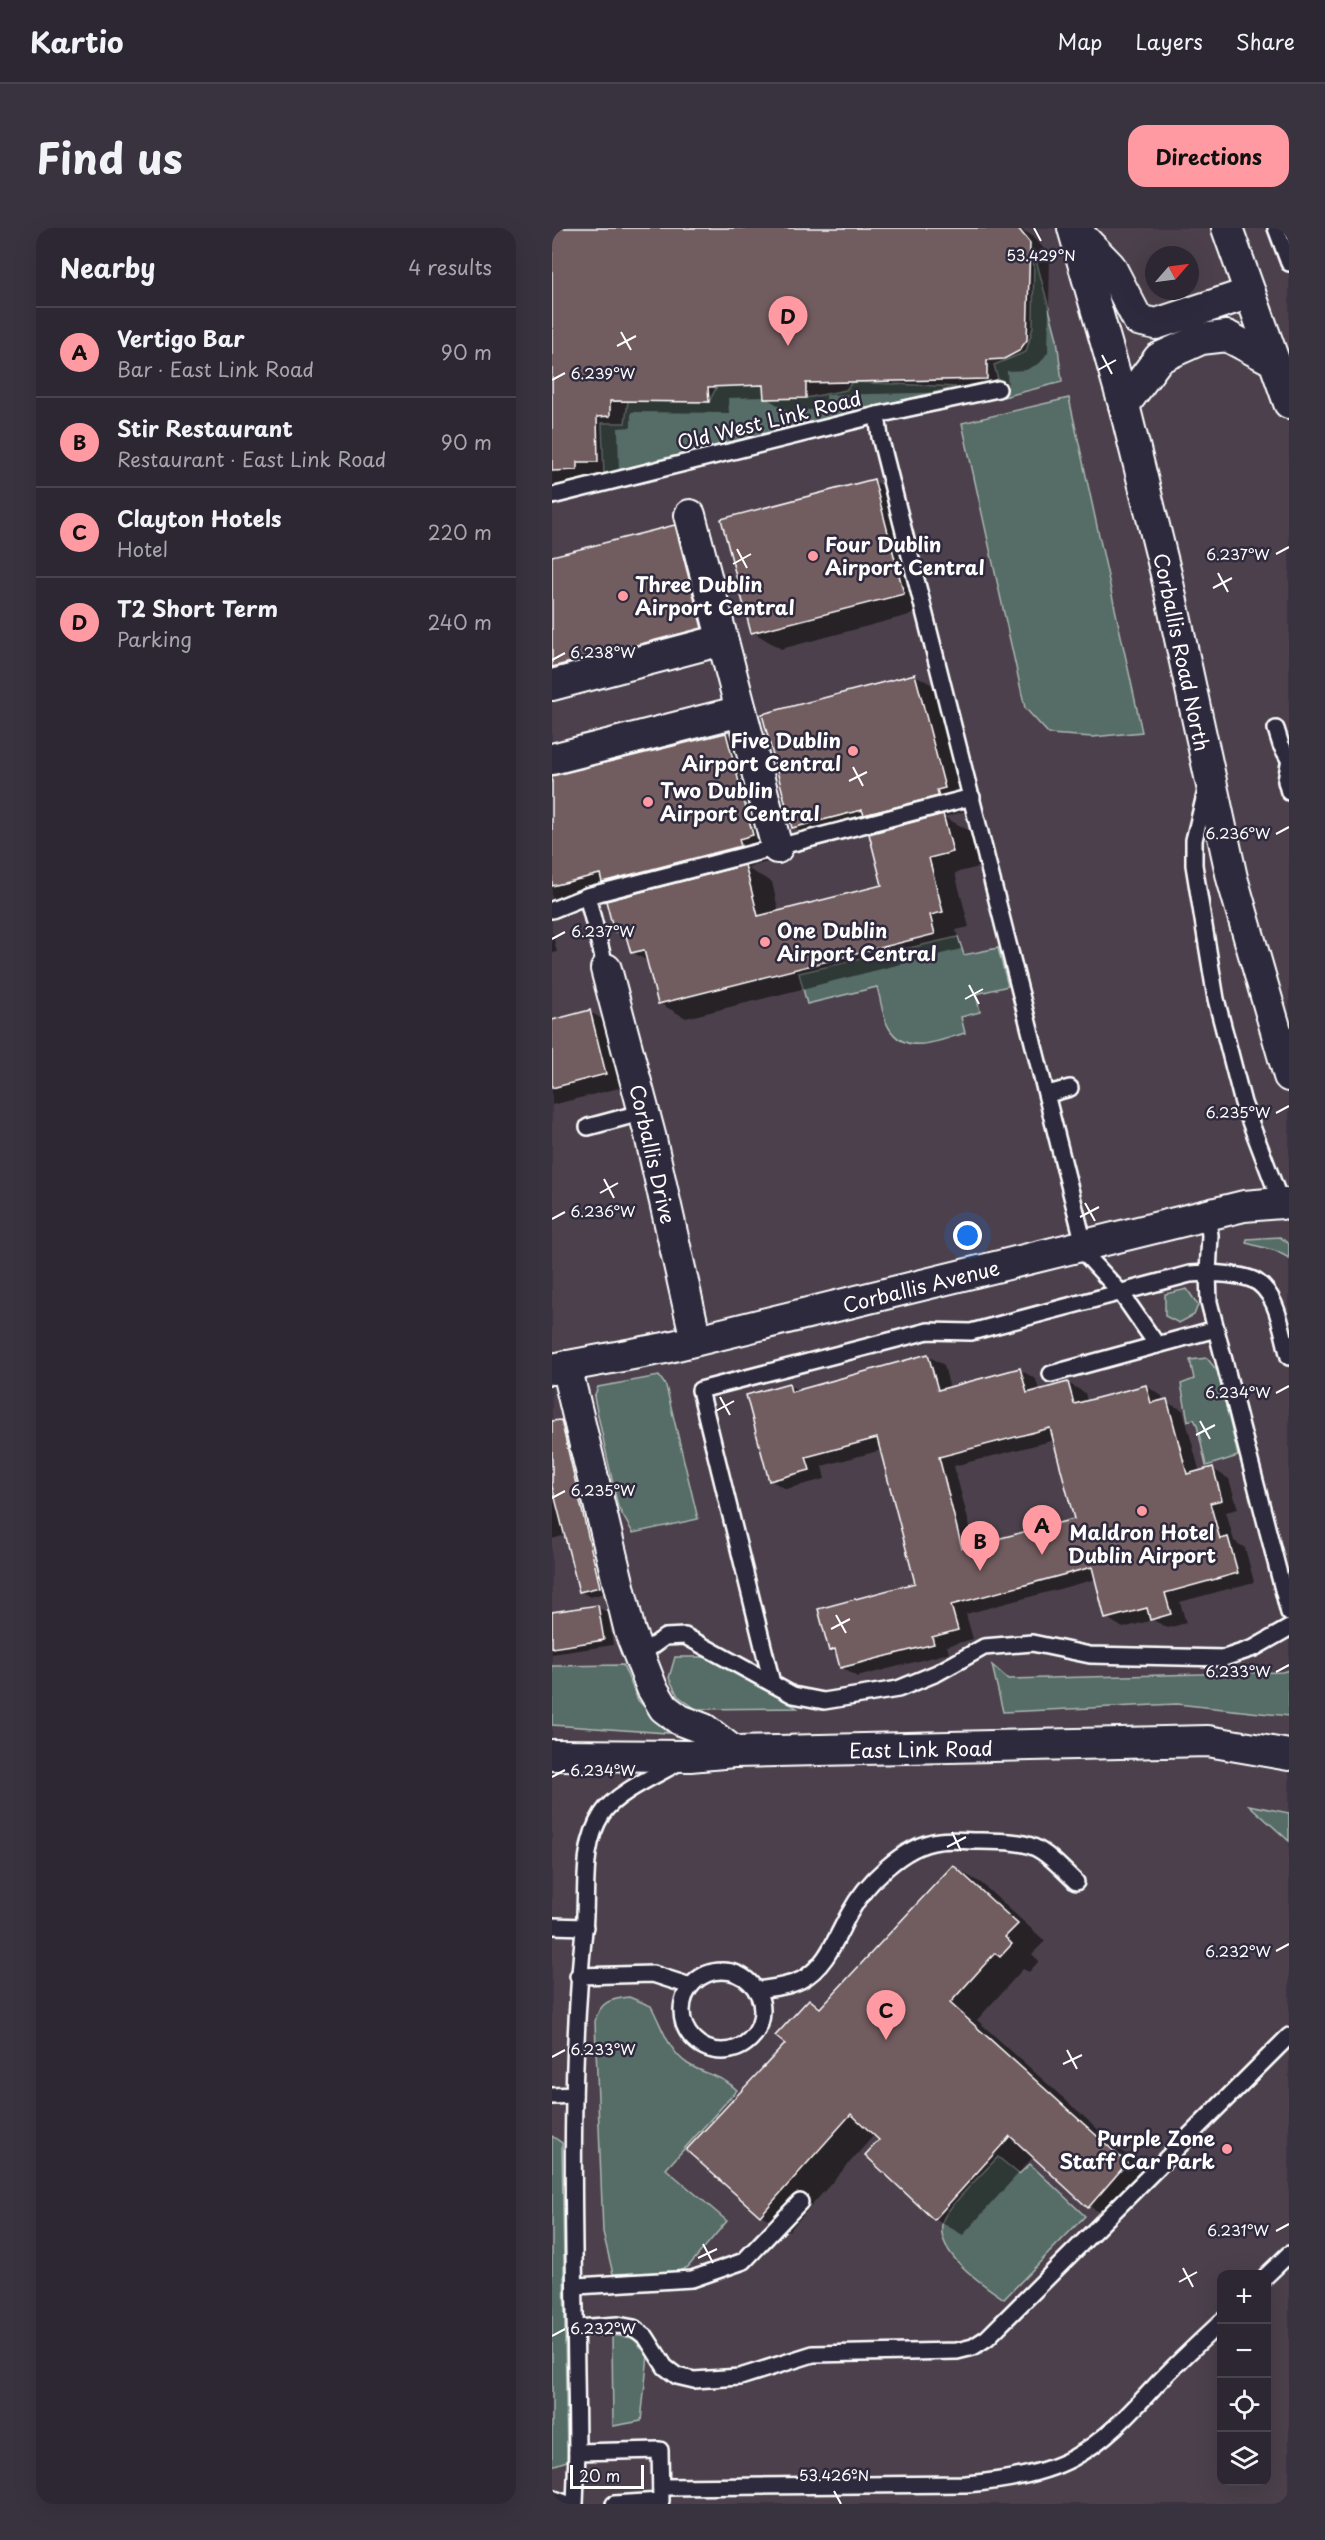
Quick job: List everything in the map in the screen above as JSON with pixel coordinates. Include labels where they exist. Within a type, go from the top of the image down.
[{"type":"street","points":[[1073,228],[1110,266],[1138,320],[1148,324],[1156,324],[1250,293]]},
{"type":"street","name":"Corballis Road North","points":[[1073,228],[1124,405],[1166,574],[1232,878],[1281,1030],[1289,1076]]},
{"type":"street","points":[[1227,228],[1289,403]]},
{"type":"street","points":[[1124,405],[1159,358],[1201,339],[1227,336],[1274,361]]},
{"type":"street","points":[[690,515],[777,848]]},
{"type":"street","points":[[552,685],[722,640]]},
{"type":"street","points":[[552,759],[741,711]]},
{"type":"street","name":"Corballis Drive","points":[[606,969],[644,1112],[696,1340]]},
{"type":"street","name":"Corballis Avenue","points":[[559,1367],[644,1353],[1244,1206],[1285,1204]]},
{"type":"street","points":[[559,1367],[630,1632],[652,1688],[664,1708],[680,1720],[704,1729],[734,1752]]},
{"type":"street","name":"East Link Road","points":[[552,1755],[690,1755],[734,1752],[1208,1741],[1289,1755]]},
{"type":"lane","points":[[1276,228],[1289,263]]},
{"type":"lane","name":"Old West Link Road","points":[[552,496],[877,415],[998,389]]},
{"type":"lane","points":[[877,415],[880,437],[1087,1256],[1121,1293],[1158,1345]]},
{"type":"lane","points":[[1276,729],[1289,759]]},
{"type":"lane","points":[[1289,764],[1286,781],[1289,792]]},
{"type":"lane","points":[[1209,779],[1194,840],[1201,915],[1229,1054],[1259,1151],[1285,1204]]},
{"type":"lane","points":[[552,910],[586,896],[972,797]]},
{"type":"lane","points":[[586,896],[606,969]]},
{"type":"lane","points":[[1048,1095],[1070,1088]]},
{"type":"lane","points":[[588,1127],[644,1112]]},
{"type":"lane","points":[[1207,1215],[1211,1251],[1209,1302],[1289,1613]]},
{"type":"lane","points":[[772,1683],[700,1390],[928,1331],[971,1332],[1190,1274],[1209,1273],[1252,1279],[1263,1287],[1271,1296],[1289,1357]]},
{"type":"lane","points":[[1051,1374],[1216,1329]]},
{"type":"lane","points":[[640,1655],[665,1637],[685,1636],[793,1695],[825,1701],[898,1689],[937,1673],[984,1647],[1032,1643],[1090,1655],[1224,1658],[1254,1648],[1289,1628]]},
{"type":"lane","points":[[575,2504],[577,2452],[574,2095],[578,1976],[585,1927],[588,1855],[593,1832],[603,1812],[624,1794],[690,1755]]},
{"type":"lane","points":[[756,1990],[790,1983],[815,1970],[837,1942],[849,1914],[863,1893],[884,1872],[912,1851],[938,1841],[1023,1841],[1042,1849],[1076,1882]]},
{"type":"lane","points":[[552,1926],[585,1927]]},
{"type":"lane","points":[[724,1971],[748,1981],[756,1990],[761,2002],[762,2015],[759,2028],[740,2048],[727,2052],[713,2051],[701,2046],[690,2037],[681,2012],[683,1998],[699,1977],[724,1971]]},
{"type":"lane","points":[[578,1976],[653,1974],[690,1986]]},
{"type":"lane","points":[[576,2328],[618,2325],[634,2328],[646,2337],[665,2367],[677,2376],[694,2380],[740,2377],[813,2354],[957,2351],[973,2347],[987,2338],[1289,2036]]},
{"type":"lane","points":[[552,2096],[574,2095]]},
{"type":"lane","points":[[576,2286],[692,2279],[744,2261],[800,2202]]},
{"type":"lane","points":[[1271,2271],[1289,2254]]},
{"type":"lane","points":[[614,2504],[661,2494],[966,2484],[1001,2481],[1032,2473],[1072,2459],[1096,2442],[1125,2418],[1217,2324]]},
{"type":"lane","points":[[577,2452],[660,2450],[661,2494]]},
{"type":"lane","points":[[552,2498],[568,2504]]},
{"type":"shaded area","points":[[552,228],[1289,228],[1289,2504],[552,2504]]},
{"type":"green space","points":[[1034,252],[1057,339],[1062,382],[1003,397],[994,365],[1026,352],[1033,327]]},
{"type":"green space","points":[[852,382],[956,387],[604,475],[602,423],[625,423],[628,401],[709,402],[717,386],[763,385],[765,399],[806,398],[846,390]]},
{"type":"green space","points":[[1069,398],[1142,732],[1093,737],[1049,734],[1025,708],[962,423]]},
{"type":"green space","points":[[958,937],[964,955],[998,948],[1008,986],[976,994],[980,1012],[961,1017],[965,1033],[924,1044],[905,1042],[896,1037],[889,1028],[877,987],[807,1004],[799,973]]},
{"type":"green space","points":[[1280,1237],[1289,1244],[1289,1258],[1276,1251],[1246,1243],[1247,1239]]},
{"type":"green space","points":[[1187,1289],[1198,1305],[1194,1315],[1179,1323],[1165,1316],[1165,1294]]},
{"type":"green space","points":[[1207,1358],[1218,1372],[1238,1456],[1206,1466],[1197,1425],[1194,1419],[1188,1421],[1181,1384],[1194,1379],[1190,1360]]},
{"type":"green space","points":[[659,1376],[666,1386],[698,1519],[633,1533],[618,1507],[594,1397],[598,1387]]},
{"type":"green space","points":[[675,1657],[712,1657],[797,1708],[696,1709],[678,1696],[669,1678]]},
{"type":"green space","points":[[623,1665],[638,1700],[668,1733],[552,1725],[552,1666]]},
{"type":"green space","points":[[992,1665],[1008,1679],[1289,1670],[1289,1716],[1177,1704],[1003,1712]]},
{"type":"green space","points":[[1249,1805],[1289,1813],[1289,1841]]},
{"type":"green space","points":[[629,1997],[651,2006],[666,2038],[681,2059],[694,2068],[725,2081],[737,2090],[666,2169],[727,2221],[688,2267],[679,2271],[613,2274],[603,2232],[595,2021],[600,2010],[607,2003]]},
{"type":"green space","points":[[552,2136],[562,2143],[567,2461],[552,2466]]},
{"type":"green space","points":[[998,2157],[1019,2174],[1030,2164],[1085,2216],[1004,2299],[962,2266],[945,2244],[942,2232],[943,2220],[951,2207]]},
{"type":"green space","points":[[612,2335],[633,2338],[648,2355],[641,2421],[613,2426]]},
{"type":"building","points":[[552,228],[1018,228],[1030,243],[1027,340],[1019,351],[1004,359],[987,360],[987,379],[806,383],[806,398],[764,399],[763,385],[708,387],[709,402],[610,401],[610,416],[597,417],[598,462],[577,462],[577,470],[552,471]]},
{"type":"building","name":"Four Dublin Airport Central","points":[[874,479],[904,594],[751,633],[721,519]]},
{"type":"building","name":"Three Dublin Airport Central","points":[[675,525],[702,628],[552,667],[552,556]]},
{"type":"building","name":"Five Dublin Airport Central","points":[[915,674],[945,788],[937,790],[939,796],[864,815],[862,810],[792,828],[762,714]]},
{"type":"building","name":"Two Dublin Airport Central","points":[[726,733],[753,835],[739,839],[741,846],[602,882],[600,874],[552,886],[552,776]]},
{"type":"building","name":"One Dublin Airport Central","points":[[943,814],[953,852],[929,858],[943,912],[930,915],[935,934],[658,1004],[644,950],[631,953],[624,929],[614,932],[606,901],[745,865],[758,916],[882,885],[869,834]]},
{"type":"building","points":[[590,1010],[606,1074],[552,1088],[552,1020]]},
{"type":"building","name":"Maldron Hotel Dublin Airport","points":[[928,1354],[938,1390],[1020,1368],[1027,1393],[1068,1382],[1074,1404],[1146,1385],[1151,1403],[1167,1399],[1187,1474],[1213,1467],[1222,1500],[1210,1503],[1220,1539],[1228,1537],[1238,1573],[1165,1593],[1171,1614],[1150,1620],[1147,1608],[1105,1619],[1092,1567],[951,1605],[958,1630],[932,1637],[934,1644],[840,1668],[835,1649],[829,1651],[818,1609],[915,1583],[877,1438],[806,1457],[810,1470],[769,1481],[746,1395],[789,1383],[791,1392]],"holes":[[[1050,1428],[1074,1519],[962,1548],[939,1457]]]},
{"type":"building","points":[[561,1420],[600,1587],[579,1592],[552,1486],[552,1421]]},
{"type":"building","points":[[598,1605],[604,1640],[552,1648],[552,1612]]},
{"type":"building","points":[[953,1865],[1018,1924],[1005,1937],[1012,1944],[1000,1957],[995,1953],[950,2003],[1127,2163],[1088,2208],[1010,2136],[934,2220],[865,2155],[879,2140],[851,2114],[760,2216],[686,2150],[785,2044],[775,2036],[809,1999],[820,2008]]},
{"type":"place","name":"T2 Short Term","points":[[788,346]]},
{"type":"place","name":"Four Dublin Airport Central","points":[[813,556]]},
{"type":"place","name":"Three Dublin Airport Central","points":[[623,596]]},
{"type":"place","name":"Five Dublin Airport Central","points":[[853,751]]},
{"type":"place","name":"Two Dublin Airport Central","points":[[648,802]]},
{"type":"place","name":"One Dublin Airport Central","points":[[765,942]]},
{"type":"place","name":"Maldron Hotel Dublin Airport","points":[[1142,1511]]},
{"type":"place","name":"Vertigo Bar","points":[[1042,1555]]},
{"type":"place","name":"Stir Restaurant","points":[[980,1571]]},
{"type":"place","name":"Clayton Hotels","points":[[886,2040]]},
{"type":"place","name":"Purple Zone Staff Car Park","points":[[1227,2149]]}]
